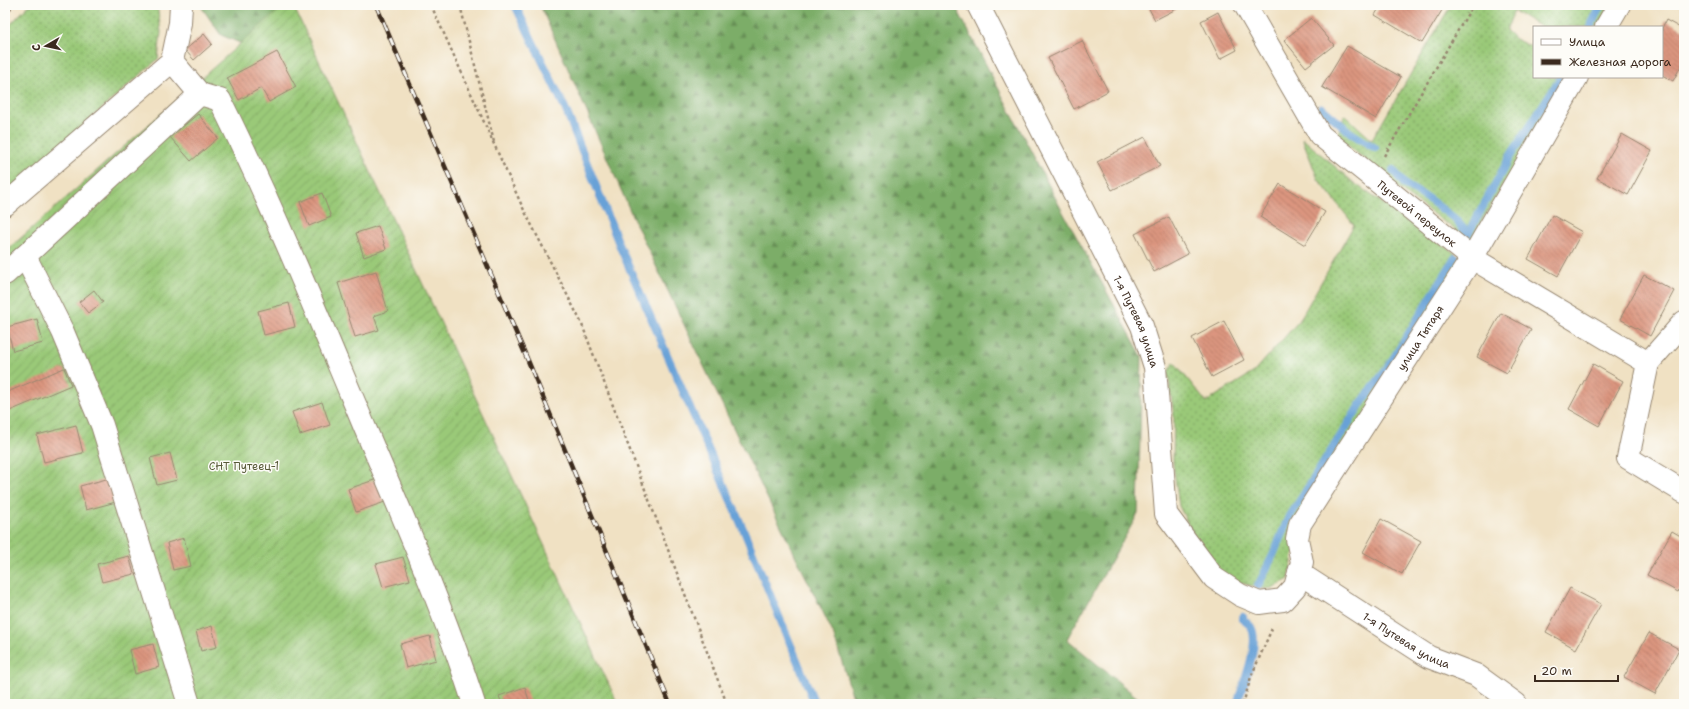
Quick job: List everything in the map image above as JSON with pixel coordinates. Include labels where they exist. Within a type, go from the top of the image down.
[{"type":"street","points":[[5,205],[172,61],[180,23],[181,5]]},
{"type":"street","name":"1-я Путевая улица","points":[[978,5],[1142,326],[1155,367],[1166,514],[1214,578],[1240,595],[1259,603],[1277,601]]},
{"type":"street","name":"Путевой переулок","points":[[1245,5],[1320,135],[1472,258],[1648,363]]},
{"type":"street","points":[[1607,26],[1619,5]]},
{"type":"street","points":[[172,61],[200,94],[220,100],[256,174],[403,517],[459,656],[474,704]]},
{"type":"street","name":"улица Тытаря","points":[[1277,601],[1295,587],[1302,562],[1297,539],[1300,524],[1472,258],[1576,78]]},
{"type":"street","points":[[5,274],[200,94]]},
{"type":"street","points":[[25,256],[63,332],[102,425],[189,704]]},
{"type":"street","points":[[1684,322],[1648,363],[1628,458],[1684,492]]},
{"type":"street","name":"1-я Путевая улица","points":[[1299,573],[1429,658],[1476,675],[1516,704]]},
{"type":"path","points":[[5,14],[14,5]]},
{"type":"path","points":[[431,5],[522,206],[581,322],[727,704]]},
{"type":"path","points":[[460,5],[496,148]]},
{"type":"path","points":[[1372,177],[1473,5]]},
{"type":"path","points":[[1243,704],[1251,677],[1273,627],[1277,601]]},
{"type":"green space","points":[[29,5],[157,5],[161,32],[158,59],[5,194],[5,30]]},
{"type":"green space","points":[[200,5],[284,5],[289,19],[259,51],[221,35]]},
{"type":"green space","name":"СНТ Путеец-1","points":[[284,5],[293,5],[618,704],[5,704],[5,252]]},
{"type":"green space","points":[[540,5],[955,5],[1059,205],[1142,356],[1138,514],[1067,639],[1145,704],[855,704],[833,633],[635,222]]},
{"type":"green space","points":[[1451,5],[1610,5],[1598,26],[1539,26],[1514,11],[1506,30],[1515,39],[1533,48],[1533,78],[1565,78],[1472,238],[1461,234],[1408,196],[1337,136],[1345,115],[1372,140]]},
{"type":"green space","points":[[1302,138],[1354,183],[1463,259],[1293,556],[1289,579],[1272,588],[1264,589],[1241,583],[1215,571],[1196,540],[1179,506],[1173,463],[1174,417],[1168,372],[1174,362],[1206,402],[1254,372],[1299,321],[1354,225],[1318,179]]},
{"type":"building","points":[[1147,5],[1184,5],[1155,20]]},
{"type":"building","points":[[1283,5],[1292,5],[1286,9]]},
{"type":"building","points":[[1381,5],[1441,5],[1444,7],[1422,43],[1375,15]]},
{"type":"building","points":[[1218,12],[1237,50],[1220,59],[1201,21]]},
{"type":"building","points":[[1311,18],[1334,45],[1306,67],[1284,40]]},
{"type":"building","points":[[1666,20],[1684,30],[1684,60],[1673,81],[1663,76],[1663,26]]},
{"type":"building","points":[[204,34],[212,44],[194,60],[185,50]]},
{"type":"building","points":[[1082,41],[1108,91],[1074,109],[1048,58]]},
{"type":"building","points":[[1347,46],[1401,77],[1376,119],[1322,87]]},
{"type":"building","points":[[277,52],[296,87],[269,102],[261,88],[239,100],[227,78]]},
{"type":"building","points":[[198,114],[218,138],[191,161],[170,137]]},
{"type":"building","points":[[1622,134],[1652,151],[1628,195],[1597,178]]},
{"type":"building","points":[[1145,137],[1160,166],[1112,190],[1097,162]]},
{"type":"building","points":[[1280,184],[1325,212],[1305,245],[1260,217]]},
{"type":"building","points":[[322,193],[331,217],[309,226],[300,202]]},
{"type":"building","points":[[1552,215],[1582,232],[1558,276],[1528,259]]},
{"type":"building","points":[[1169,217],[1188,254],[1154,272],[1135,234]]},
{"type":"building","points":[[378,226],[386,249],[364,257],[356,233]]},
{"type":"building","points":[[376,271],[388,311],[374,316],[379,330],[355,337],[338,283]]},
{"type":"building","points":[[1644,275],[1674,291],[1650,336],[1620,319]]},
{"type":"building","points":[[94,290],[103,302],[88,313],[79,302]]},
{"type":"building","points":[[289,303],[295,327],[264,335],[258,311]]},
{"type":"building","points":[[1501,313],[1531,329],[1507,373],[1477,357]]},
{"type":"building","points":[[37,319],[43,343],[13,351],[7,327]]},
{"type":"building","points":[[1224,321],[1244,360],[1212,377],[1192,338]]},
{"type":"building","points":[[1593,364],[1623,381],[1599,426],[1569,409]]},
{"type":"building","points":[[64,368],[71,385],[5,413],[5,393]]},
{"type":"building","points":[[322,402],[330,425],[300,435],[292,412]]},
{"type":"building","points":[[76,425],[83,453],[44,462],[37,435]]},
{"type":"building","points":[[170,453],[177,480],[157,485],[150,458]]},
{"type":"building","points":[[110,478],[116,502],[86,510],[80,486]]},
{"type":"building","points":[[377,479],[385,502],[356,512],[348,489]]},
{"type":"building","points":[[1381,519],[1421,541],[1402,574],[1363,552]]},
{"type":"building","points":[[1672,531],[1684,538],[1684,580],[1678,592],[1647,575]]},
{"type":"building","points":[[184,538],[191,566],[173,570],[167,543]]},
{"type":"building","points":[[129,556],[134,574],[102,582],[97,564]]},
{"type":"building","points":[[403,557],[410,580],[383,587],[376,564]]},
{"type":"building","points":[[1570,588],[1601,604],[1576,649],[1546,632]]},
{"type":"building","points":[[212,626],[217,647],[201,651],[196,631]]},
{"type":"building","points":[[1649,633],[1679,649],[1655,694],[1624,677]]},
{"type":"building","points":[[430,636],[436,660],[406,668],[400,644]]},
{"type":"building","points":[[153,644],[159,667],[135,674],[129,650]]},
{"type":"building","points":[[525,687],[530,704],[502,704],[499,696]]},
{"type":"waterway","points":[[515,5],[565,108],[621,249],[744,531],[815,704]]},
{"type":"waterway","points":[[1590,26],[1601,5]]},
{"type":"waterway","points":[[1393,170],[1405,185],[1427,198],[1454,218],[1468,234],[1511,155],[1560,78]]},
{"type":"waterway","points":[[1322,108],[1351,133],[1375,148]]},
{"type":"waterway","points":[[1258,586],[1287,521],[1360,405],[1386,370],[1455,258]]},
{"type":"waterway","points":[[1237,704],[1250,665],[1254,643],[1251,627],[1242,619],[1243,617]]},
{"type":"railway","points":[[376,5],[529,363],[670,704]]}]
